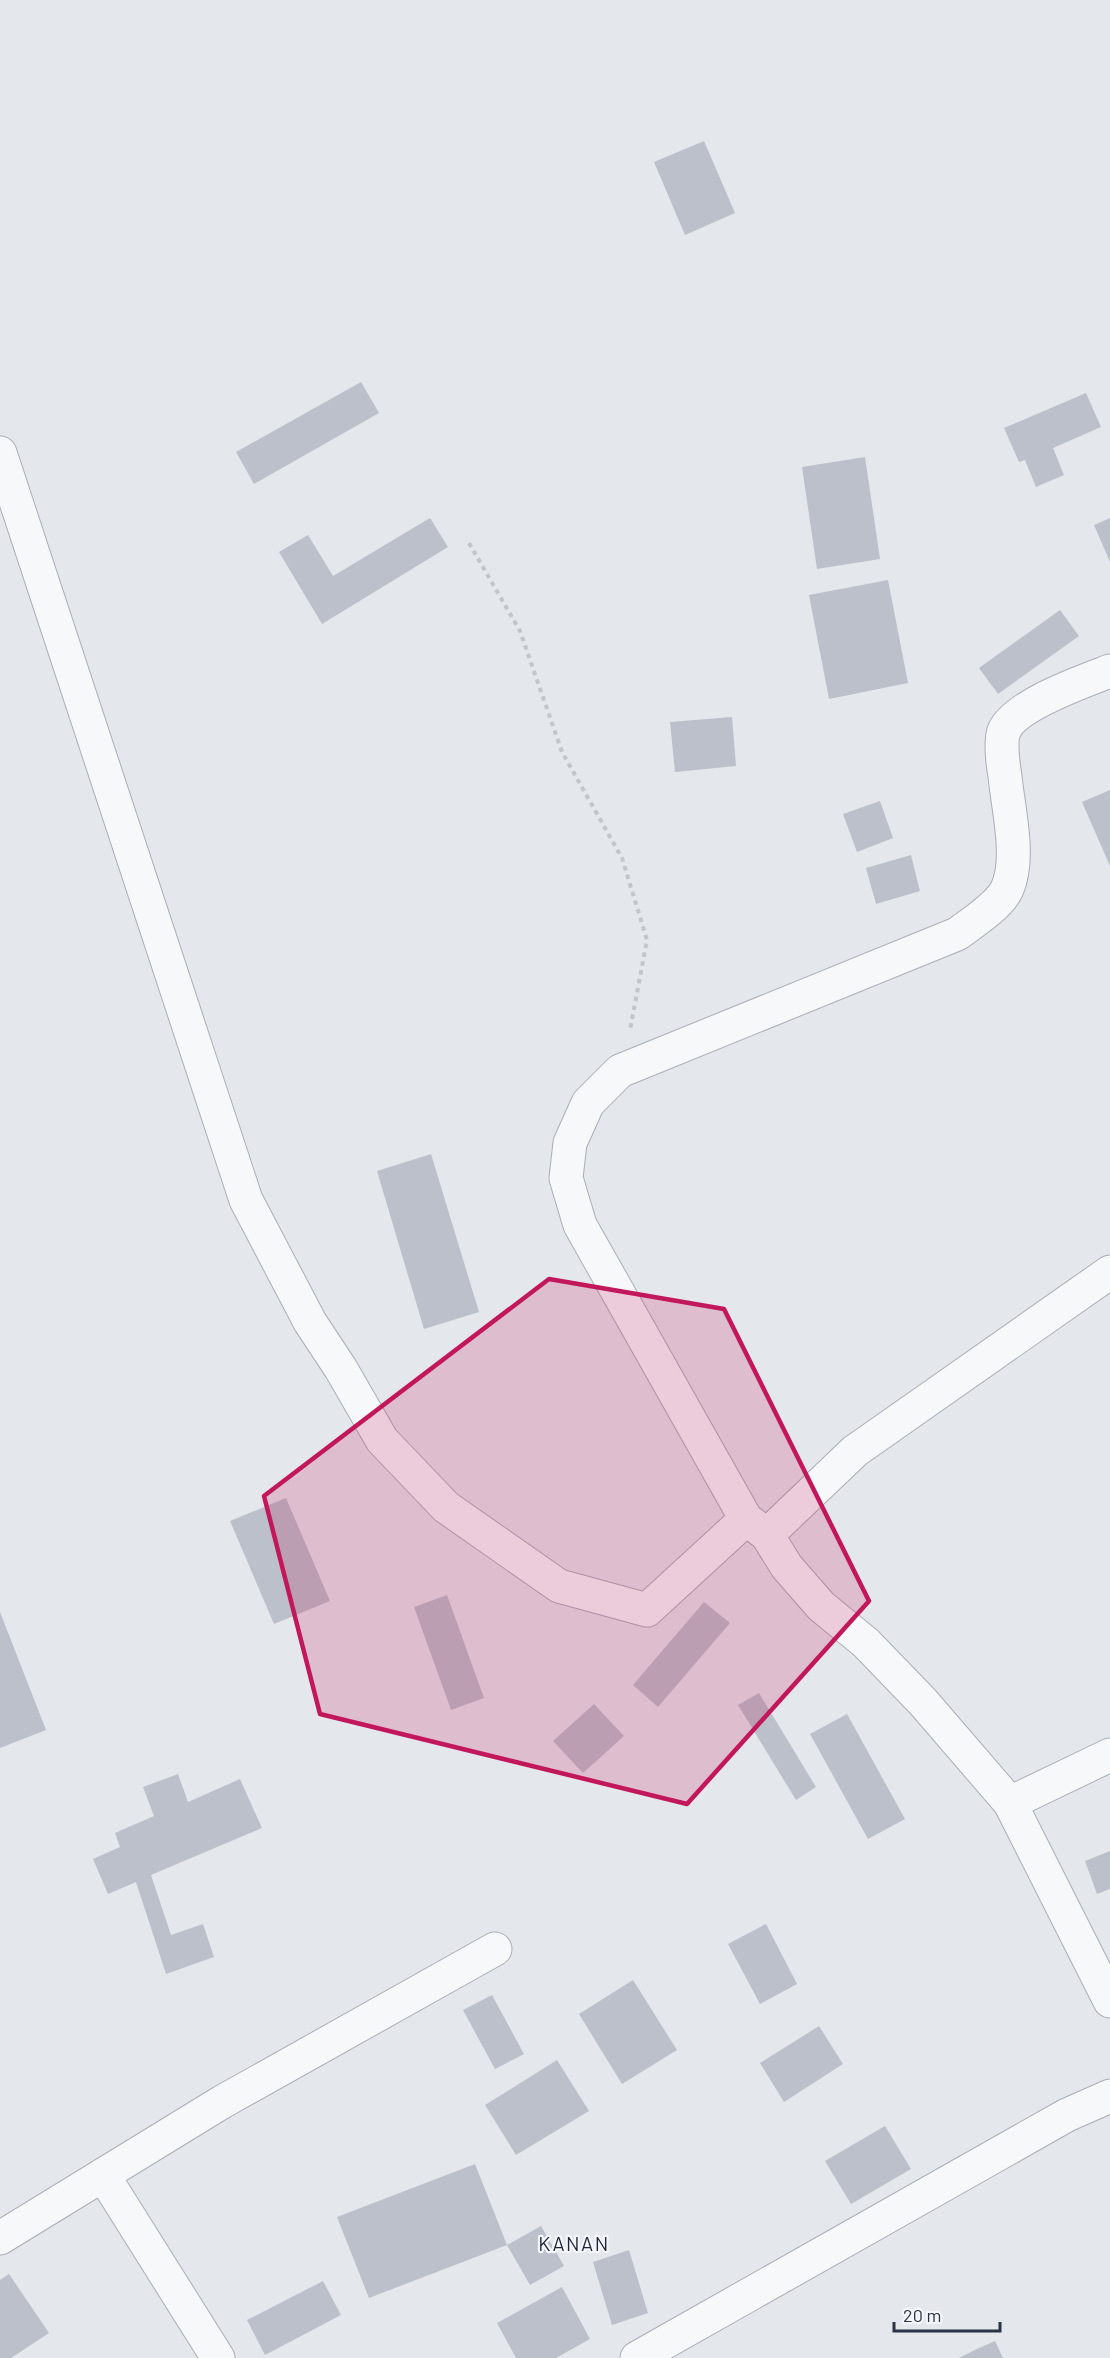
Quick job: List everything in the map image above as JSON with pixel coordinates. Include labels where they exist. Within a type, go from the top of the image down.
[{"type":"street","points":[[0,453],[246,1200],[310,1322],[382,1440],[446,1507],[559,1586],[647,1610],[855,1452],[1110,1272]]},
{"type":"street","points":[[1110,671],[1055,693],[1024,710],[1004,731],[1002,756],[1014,860],[1007,890],[986,913],[957,934],[620,1071],[588,1103],[570,1143],[566,1178],[580,1225],[757,1527],[787,1567],[821,1606],[866,1643],[923,1702],[1010,1803],[1110,2001]]},
{"type":"street","points":[[1010,1803],[1110,1755]]},
{"type":"street","points":[[0,2238],[222,2102],[495,1949]]},
{"type":"street","points":[[637,2358],[1066,2115],[1110,2096]]},
{"type":"street","points":[[103,2175],[218,2358]]},
{"type":"path","points":[[469,543],[520,631],[562,752],[622,858],[647,940],[629,1034]]},
{"type":"highlighted area","points":[[549,1279],[724,1309],[869,1601],[687,1804],[320,1714],[264,1496]]},
{"type":"building","points":[[704,141],[735,213],[685,235],[654,162]]},
{"type":"building","points":[[361,382],[379,413],[254,484],[236,452]]},
{"type":"building","points":[[1086,393],[1101,427],[1053,448],[1064,475],[1036,487],[1025,460],[1019,462],[1004,428]]},
{"type":"building","points":[[865,457],[880,559],[817,569],[802,467]]},
{"type":"building","points":[[430,518],[448,547],[322,624],[279,552],[308,535],[333,576]]},
{"type":"building","points":[[1110,518],[1110,562],[1094,525]]},
{"type":"building","points":[[888,580],[908,683],[829,699],[809,595]]},
{"type":"building","points":[[1060,610],[1079,636],[998,694],[979,668]]},
{"type":"building","points":[[732,717],[736,766],[675,772],[670,722]]},
{"type":"building","points":[[1110,790],[1110,866],[1082,802]]},
{"type":"building","points":[[880,801],[893,838],[857,852],[843,814]]},
{"type":"building","points":[[911,855],[920,891],[876,904],[866,868]]},
{"type":"building","points":[[431,1154],[479,1312],[424,1329],[377,1171]]},
{"type":"building","points":[[286,1498],[330,1601],[274,1624],[230,1521]]},
{"type":"building","points":[[447,1595],[484,1698],[451,1710],[414,1607]]},
{"type":"building","points":[[704,1602],[730,1623],[658,1707],[633,1685]]},
{"type":"building","points":[[0,1612],[46,1730],[0,1748]]},
{"type":"building","points":[[759,1693],[816,1787],[796,1800],[738,1705]]},
{"type":"building","points":[[594,1704],[624,1736],[583,1773],[553,1741]]},
{"type":"building","points":[[847,1714],[905,1819],[868,1839],[810,1734]]},
{"type":"building","points":[[178,1774],[188,1802],[240,1779],[262,1828],[151,1875],[171,1935],[203,1924],[214,1957],[166,1974],[136,1882],[108,1894],[93,1859],[120,1847],[115,1833],[154,1816],[143,1787]]},
{"type":"building","points":[[1110,1851],[1110,1889],[1097,1894],[1085,1861]]},
{"type":"building","points":[[766,1924],[797,1984],[760,2004],[728,1944]]},
{"type":"building","points":[[633,1980],[677,2050],[622,2084],[579,2014]]},
{"type":"building","points":[[492,1995],[524,2054],[495,2069],[463,2010]]},
{"type":"building","points":[[819,2026],[843,2064],[784,2102],[760,2063]]},
{"type":"building","points":[[557,2060],[589,2111],[516,2155],[485,2105]]},
{"type":"building","points":[[885,2126],[911,2169],[851,2204],[825,2161]]},
{"type":"building","points":[[475,2164],[507,2245],[369,2298],[337,2217]]},
{"type":"building","points":[[541,2226],[564,2266],[530,2285],[507,2245]]},
{"type":"building","points":[[629,2250],[648,2313],[612,2325],[593,2262]]},
{"type":"building","points":[[9,2274],[49,2333],[11,2358],[0,2358],[0,2280]]},
{"type":"building","points":[[323,2281],[341,2315],[265,2355],[247,2320]]},
{"type":"building","points":[[562,2287],[590,2339],[556,2358],[516,2358],[497,2323]]},
{"type":"building","points":[[995,2341],[1003,2358],[959,2358],[977,2349]]},
{"type":"district","name":"KANAN","points":[[574,2244]]}]
